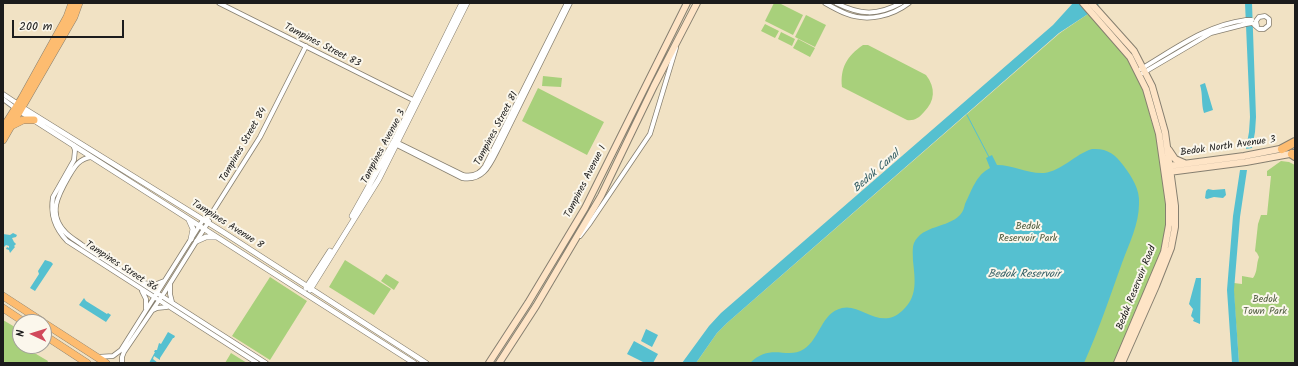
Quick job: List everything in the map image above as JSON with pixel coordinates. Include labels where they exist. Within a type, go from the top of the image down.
[{"type":"highway","points":[[1282,149],[1295,142]]},
{"type":"main road","points":[[3,140],[13,125],[19,108],[67,16],[72,3]]},
{"type":"main road","points":[[3,128],[19,108],[74,17],[79,3]]},
{"type":"main road","name":"Tampines Avenue 1","points":[[489,363],[518,319],[585,208],[687,3]]},
{"type":"main road","name":"Tampines Avenue 1","points":[[499,363],[525,324],[592,211],[697,3]]},
{"type":"main road","name":"Bedok Reservoir Road","points":[[1083,3],[1099,16]]},
{"type":"main road","name":"Bedok Reservoir Road","points":[[1091,3],[1141,72],[1158,102],[1168,149],[1170,204],[1168,232],[1164,252],[1153,287],[1122,363]]},
{"type":"main road","points":[[677,25],[684,20],[687,21]]},
{"type":"main road","name":"Bedok Reservoir Road","points":[[1117,363],[1169,253],[1174,236],[1175,218],[1173,185],[1155,117],[1141,72]]},
{"type":"main road","points":[[13,125],[23,120],[34,120]]},
{"type":"main road","points":[[1168,149],[1175,159],[1184,163]]},
{"type":"main road","name":"Bedok North Avenue 3","points":[[1168,169],[1184,163],[1244,156],[1282,149],[1294,152]]},
{"type":"main road","name":"Bedok North Avenue 3","points":[[1168,169],[1189,169],[1246,162],[1294,152]]},
{"type":"main road","points":[[1173,185],[1178,177],[1189,169]]},
{"type":"main road","points":[[585,208],[588,212],[592,211]]},
{"type":"main road","points":[[3,296],[31,314]]},
{"type":"main road","points":[[3,308],[12,314]]},
{"type":"main road","points":[[518,319],[525,324]]},
{"type":"main road","points":[[52,327],[106,363]]},
{"type":"main road","points":[[52,340],[87,363]]},
{"type":"street","name":"Tampines Street 83","points":[[219,3],[415,101]]},
{"type":"street","name":"Tampines Avenue 3","points":[[305,293],[377,182],[462,3]]},
{"type":"street","name":"Tampines Avenue 3","points":[[415,101],[467,3]]},
{"type":"street","name":"Tampines Street 81","points":[[395,143],[463,175],[471,176],[479,173],[486,164],[567,3]]},
{"type":"street","name":"Tampines Street 81","points":[[395,143],[462,178],[471,179],[481,176],[488,167],[500,145],[570,3]]},
{"type":"street","points":[[825,3],[848,14],[861,17],[878,17],[890,14],[909,3]]},
{"type":"street","points":[[836,3],[850,10],[862,12],[878,12],[901,3]]},
{"type":"street","points":[[1141,72],[1211,33],[1246,22],[1254,23],[1260,29],[1264,29],[1268,27],[1269,23],[1268,18],[1261,16],[1254,23]]},
{"type":"street","points":[[1254,23],[1258,18]]},
{"type":"street","name":"Tampines Avenue 1","points":[[571,247],[590,223],[650,134],[679,38]]},
{"type":"street","name":"Tampines Street 84","points":[[97,357],[114,356],[121,350],[153,297],[204,220],[210,216],[260,137],[306,46]]},
{"type":"street","points":[[3,94],[19,108]]},
{"type":"street","points":[[3,99],[19,108]]},
{"type":"street","name":"Tampines Avenue 8","points":[[19,108],[34,120],[91,157],[414,363]]},
{"type":"street","name":"Tampines Avenue 8","points":[[19,108],[209,223],[425,363]]},
{"type":"street","name":"Tampines Street 86","points":[[73,145],[75,155],[71,170],[57,198],[56,211],[60,225],[67,234],[266,363]]},
{"type":"street","name":"Tampines Street 86","points":[[91,157],[84,158],[78,162],[53,197],[52,204],[54,222],[59,233],[66,241],[257,363]]},
{"type":"street","points":[[122,363],[124,352],[209,223],[210,216]]},
{"type":"street","points":[[188,218],[193,229],[191,240]]},
{"type":"street","points":[[197,241],[209,237],[219,238]]},
{"type":"street","points":[[139,282],[154,285],[165,280]]},
{"type":"street","points":[[172,280],[170,290],[172,302]]},
{"type":"street","points":[[142,290],[146,299],[146,310]]},
{"type":"street","points":[[152,311],[160,307],[168,307]]},
{"type":"green space","points":[[774,3],[779,3],[803,15],[793,35],[765,21]]},
{"type":"green space","name":"Bedok Reservoir Park","points":[[1088,14],[1094,21],[1096,19],[1129,59],[1149,102],[1151,119],[1158,135],[1169,217],[1161,253],[1114,363],[696,363],[717,333],[727,323],[1060,33]]},
{"type":"green space","points":[[806,15],[826,25],[815,47],[795,37]]},
{"type":"green space","points":[[765,24],[779,31],[775,38],[761,31]]},
{"type":"green space","points":[[781,32],[795,39],[792,46],[778,39]]},
{"type":"green space","points":[[798,39],[815,48],[810,57],[793,48]]},
{"type":"green space","points":[[863,45],[868,45],[926,75],[933,90],[933,94],[928,108],[920,116],[916,119],[907,120],[842,87],[842,74],[846,63],[857,49]]},
{"type":"green space","points":[[543,76],[562,78],[561,87],[542,86]]},
{"type":"green space","points":[[538,88],[604,122],[587,155],[522,121]]},
{"type":"green space","name":"Bedok Town Park","points":[[1281,161],[1289,162],[1295,165],[1295,363],[1239,363],[1234,283],[1242,284],[1242,276],[1253,278],[1256,273],[1259,257],[1255,251],[1258,224],[1261,215],[1267,215],[1271,176],[1267,176],[1267,171]]},
{"type":"green space","points":[[345,260],[391,289],[374,315],[329,287]]},
{"type":"green space","points":[[386,274],[399,282],[394,290],[381,281]]},
{"type":"green space","points":[[270,277],[307,301],[270,360],[232,336]]},
{"type":"green space","points":[[3,320],[12,325],[12,354],[36,354],[48,361],[47,363],[3,363]]},
{"type":"green space","points":[[231,353],[247,363],[225,363]]},
{"type":"water","points":[[1073,3],[1100,3],[1088,14],[1059,33],[727,323],[717,333],[696,363],[682,363],[709,326],[721,313],[1053,25]]},
{"type":"water","points":[[1245,3],[1252,3],[1256,117],[1252,148],[1246,149],[1250,117]]},
{"type":"water","points":[[1205,83],[1213,110],[1204,113],[1200,85]]},
{"type":"water","name":"Bedok Reservoir","points":[[1092,149],[1110,152],[1120,161],[1135,183],[1139,199],[1139,211],[1133,234],[1084,363],[750,363],[758,357],[772,352],[791,353],[804,349],[814,339],[829,315],[842,308],[856,309],[878,318],[894,316],[902,311],[911,300],[913,294],[915,281],[913,261],[914,243],[923,233],[955,219],[961,214],[975,183],[985,171],[990,168],[986,158],[992,155],[997,165],[1044,173],[1051,172],[1063,166],[1086,151]]},
{"type":"water","points":[[1240,170],[1247,170],[1240,217],[1234,290],[1239,363],[1232,363],[1227,290],[1233,216]]},
{"type":"water","points":[[1208,189],[1225,189],[1226,195],[1223,198],[1214,197],[1207,199],[1205,198],[1206,191]]},
{"type":"water","points":[[13,233],[17,235],[16,237],[12,238],[16,244],[10,253],[9,250],[6,249],[7,247],[9,248],[9,246],[6,245],[3,248],[3,234],[10,235]]},
{"type":"water","points":[[45,260],[53,264],[35,291],[30,288],[39,274],[38,271]]},
{"type":"water","points":[[1196,278],[1201,278],[1200,324],[1193,321],[1194,319],[1191,316],[1193,309],[1189,304]]},
{"type":"water","points":[[84,298],[86,301],[111,315],[106,322],[79,305]]},
{"type":"water","points":[[646,329],[658,335],[652,347],[641,341]]},
{"type":"water","points":[[168,332],[175,336],[174,338],[160,360],[154,356],[153,359],[158,363],[149,363],[155,350],[157,350],[159,343],[161,344]]},
{"type":"water","points":[[634,341],[658,354],[653,363],[645,363],[627,354]]},
{"type":"waterway","points":[[967,115],[989,157]]},
{"type":"water label","name":"Bedok Canal","points":[[877,172]]}]
